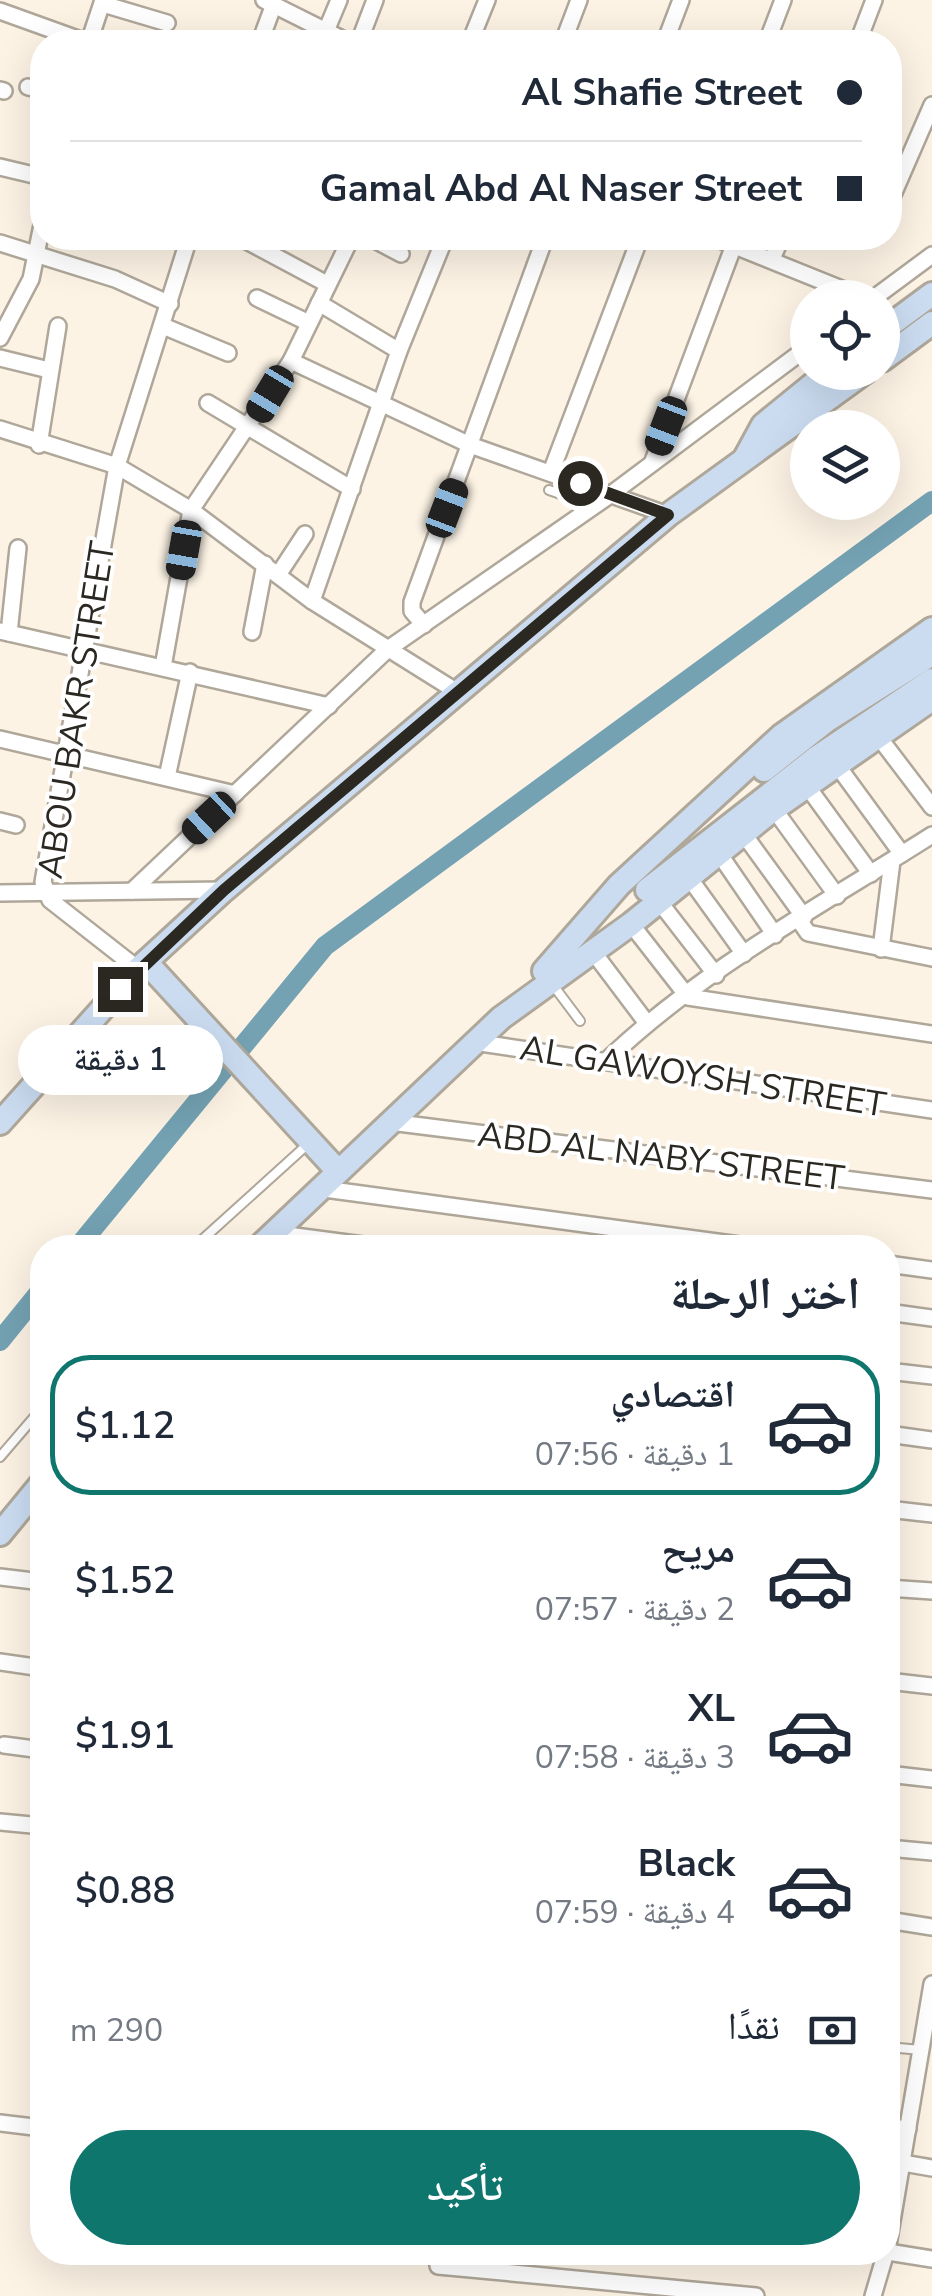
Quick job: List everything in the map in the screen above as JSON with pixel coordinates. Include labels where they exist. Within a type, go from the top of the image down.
[{"type":"main road","points":[[900,318],[932,294]]},
{"type":"main road","points":[[900,347],[932,323]]},
{"type":"main road","points":[[744,461],[763,425],[806,390]]},
{"type":"main road","points":[[0,1123],[142,966],[224,890],[668,515],[841,390]]},
{"type":"main road","points":[[576,954],[619,885],[781,736],[932,629]]},
{"type":"main road","points":[[501,1018],[550,980],[719,808],[826,721],[932,654]]},
{"type":"main road","points":[[270,1235],[474,1042],[685,857],[852,732],[932,680]]},
{"type":"main road","points":[[576,954],[630,924],[774,809],[932,699]]},
{"type":"main road","points":[[142,966],[177,996],[336,1169]]},
{"type":"main road","points":[[0,1534],[30,1502]]},
{"type":"street","points":[[337,30],[339,0]]},
{"type":"street","points":[[364,30],[375,0]]},
{"type":"street","points":[[475,30],[486,0]]},
{"type":"street","points":[[567,30],[579,0]]},
{"type":"street","points":[[669,30],[680,0]]},
{"type":"street","points":[[772,30],[783,0]]},
{"type":"street","points":[[863,30],[874,0]]},
{"type":"street","points":[[92,30],[103,2],[166,23]]},
{"type":"street","points":[[263,30],[269,2],[322,30]]},
{"type":"street","points":[[0,10],[54,30]]},
{"type":"street","points":[[902,174],[932,104]]},
{"type":"street","points":[[915,145],[932,156]]},
{"type":"street","points":[[0,167],[30,175]]},
{"type":"street","points":[[0,242],[115,280],[170,304]]},
{"type":"street","points":[[0,338],[31,280],[39,250]]},
{"type":"street","name":"ABOU BAKR STREET","points":[[142,966],[44,892],[64,754],[116,466],[170,304],[182,250]]},
{"type":"street","points":[[263,250],[327,284]]},
{"type":"street","points":[[163,667],[192,510],[291,361],[345,250]]},
{"type":"street","points":[[394,250],[402,254]]},
{"type":"street","points":[[312,601],[399,351],[440,250]]},
{"type":"street","points":[[424,625],[412,611],[412,602],[541,250]]},
{"type":"street","points":[[551,472],[635,250]]},
{"type":"street","points":[[652,462],[732,250]]},
{"type":"street","points":[[748,250],[822,280]]},
{"type":"street","points":[[772,259],[776,250]]},
{"type":"street","points":[[899,280],[932,256]]},
{"type":"street","points":[[257,298],[309,323]]},
{"type":"street","points":[[318,304],[399,351]]},
{"type":"street","points":[[38,445],[58,326]]},
{"type":"street","points":[[163,326],[228,353]]},
{"type":"street","points":[[0,358],[50,370]]},
{"type":"street","points":[[132,892],[388,649],[610,495],[790,360]]},
{"type":"street","points":[[291,361],[470,445],[668,515]]},
{"type":"street","points":[[208,403],[352,489]]},
{"type":"street","points":[[0,430],[38,445],[116,466],[192,510],[312,601],[459,693]]},
{"type":"street","points":[[252,632],[272,569],[305,534]]},
{"type":"street","points":[[18,548],[8,567],[4,632],[329,706]]},
{"type":"street","points":[[166,777],[190,672]]},
{"type":"street","points":[[878,736],[932,807]]},
{"type":"street","points":[[0,739],[235,794]]},
{"type":"street","points":[[837,765],[897,857],[881,949]]},
{"type":"street","points":[[807,786],[871,874]]},
{"type":"street","points":[[774,809],[836,896]]},
{"type":"street","points":[[742,833],[808,933],[932,958]]},
{"type":"street","points":[[607,1060],[646,1022],[688,997],[744,954],[932,835]]},
{"type":"street","points":[[718,852],[775,935]]},
{"type":"street","points":[[688,876],[744,954]]},
{"type":"street","points":[[0,893],[224,890]]},
{"type":"street","points":[[658,900],[716,974]]},
{"type":"street","points":[[630,924],[688,997],[932,1034]]},
{"type":"street","points":[[576,954],[646,1022]]},
{"type":"street","name":"AL GAWOYSH STREET","points":[[474,1042],[932,1110]]},
{"type":"street","name":"ABD AL NABY STREET","points":[[390,1122],[932,1190]]},
{"type":"street","points":[[317,1188],[666,1235]]},
{"type":"street","points":[[900,1266],[932,1270]]},
{"type":"street","points":[[900,1314],[932,1318]]},
{"type":"street","points":[[900,1372],[932,1376]]},
{"type":"street","points":[[900,1436],[932,1440]]},
{"type":"street","points":[[900,1510],[932,1514]]},
{"type":"street","points":[[0,1577],[30,1581]]},
{"type":"street","points":[[900,1589],[932,1591]]},
{"type":"street","points":[[0,1662],[30,1666]]},
{"type":"street","points":[[900,1682],[932,1686]]},
{"type":"street","points":[[4,1745],[30,1748]]},
{"type":"street","points":[[900,1775],[932,1779]]},
{"type":"street","points":[[0,1822],[30,1825]]},
{"type":"street","points":[[900,1849],[932,1852]]},
{"type":"street","points":[[900,1922],[932,1926]]},
{"type":"street","points":[[900,2174],[924,2057],[932,1984]]},
{"type":"street","points":[[0,2123],[30,2127]]},
{"type":"street","points":[[900,2128],[908,2129]]},
{"type":"street","points":[[903,2162],[932,2168]]},
{"type":"street","points":[[900,2253],[932,2259]]},
{"type":"street","points":[[873,2296],[882,2265]]},
{"type":"street","points":[[438,2266],[756,2296]]},
{"type":"lane","points":[[549,490],[594,506]]},
{"type":"lane","points":[[550,980],[580,1021]]},
{"type":"lane","points":[[207,1235],[311,1142]]},
{"type":"lane","points":[[0,1458],[30,1422]]},
{"type":"waterway","points":[[88,1235],[325,946],[932,501]]},
{"type":"waterway","points":[[0,1341],[30,1304]]},
{"type":"route","points":[[120,989],[224,890],[668,515],[580,483]]}]
